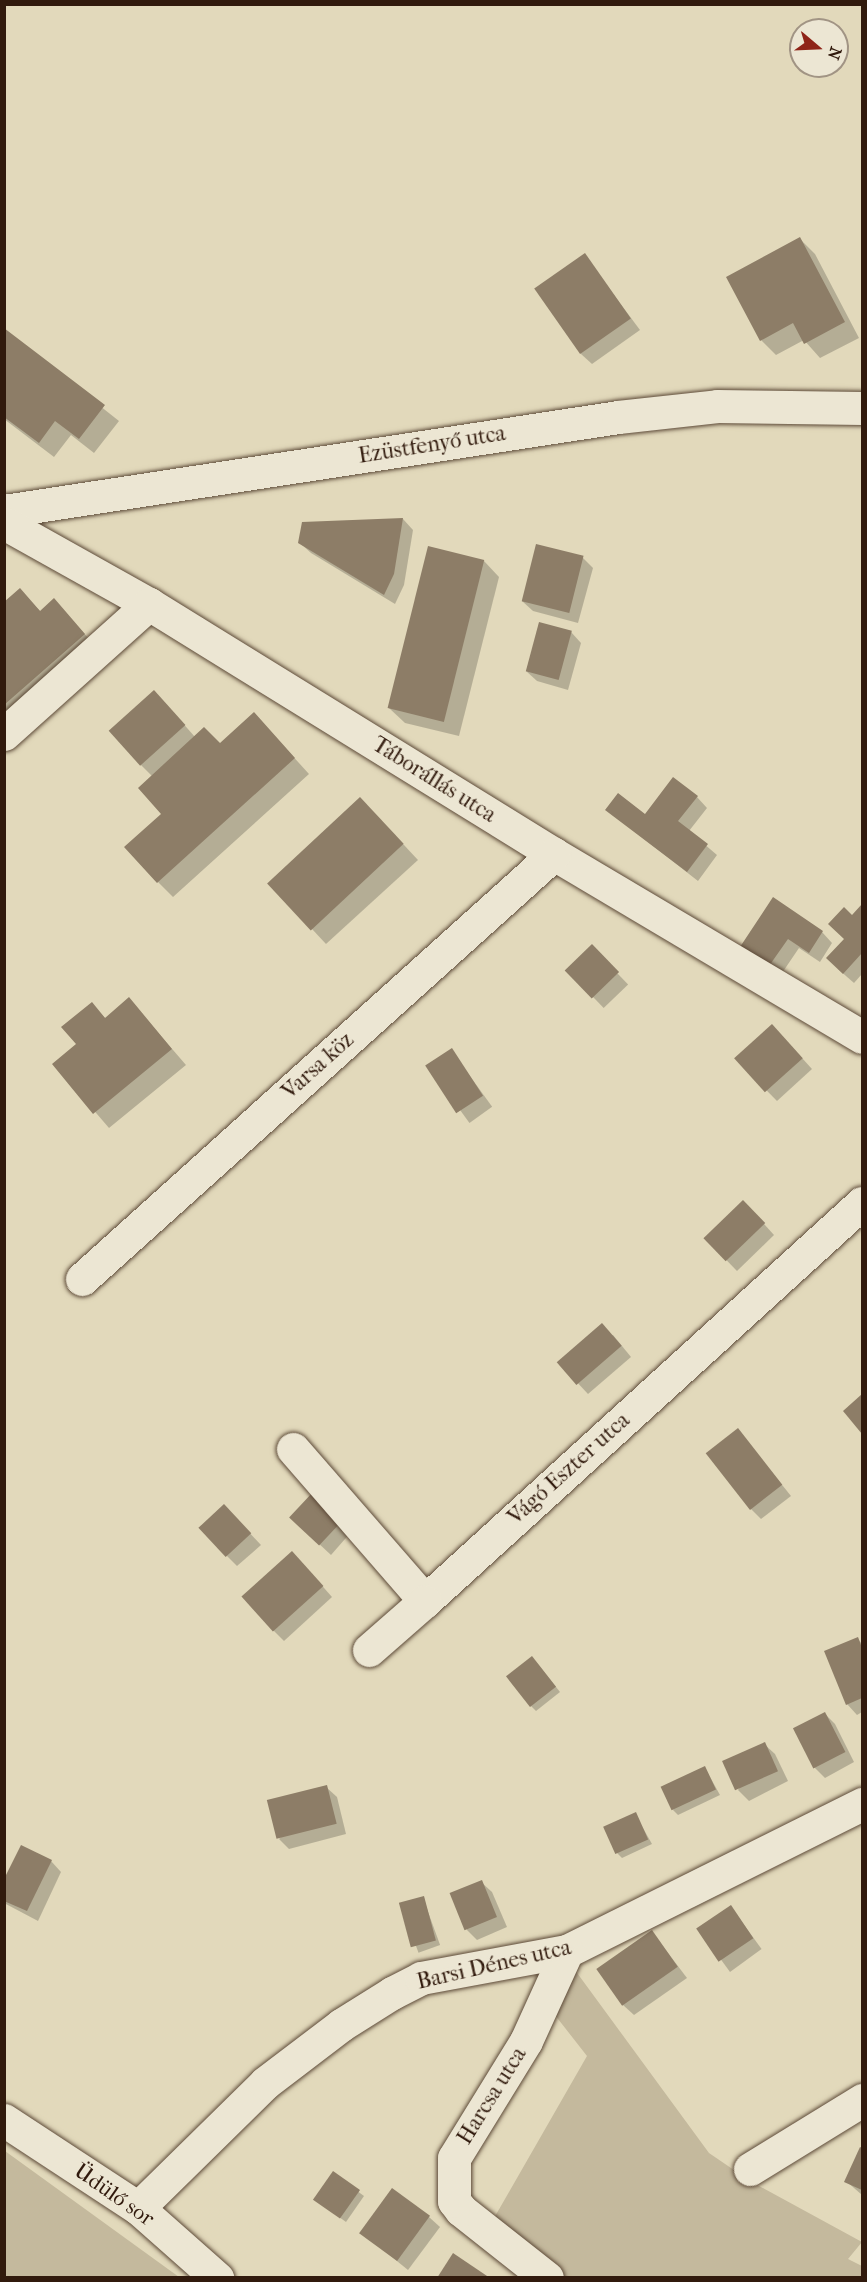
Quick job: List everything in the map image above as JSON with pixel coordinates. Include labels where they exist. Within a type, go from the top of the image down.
[{"type":"street","name":"Ezüstfenyő utca","points":[[4,511],[618,417],[717,406],[862,408]]},
{"type":"street","name":"Táborállás utca","points":[[4,523],[148,604],[554,854],[862,1037]]},
{"type":"street","points":[[4,734],[148,604]]},
{"type":"street","name":"Varsa köz","points":[[82,1279],[554,854]]},
{"type":"street","name":"Vágó Eszter utca","points":[[369,1650],[862,1203]]},
{"type":"street","points":[[293,1449],[425,1600]]},
{"type":"street","name":"Barsi Dénes utca","points":[[138,2208],[265,2083],[341,2025],[392,1993],[422,1978],[567,1951],[862,1804]]},
{"type":"street","name":"Harcsa utca","points":[[547,2277],[460,2210],[454,2200],[454,2158],[526,2041],[567,1951]]},
{"type":"street","points":[[750,2169],[862,2100]]},
{"type":"street","name":"Üdülő sor","points":[[4,2120],[138,2208],[217,2277]]},
{"type":"shaded area","points":[[572,1966],[709,2153],[750,2181],[862,2242],[848,2259],[862,2266],[862,2277],[560,2277],[490,2225],[587,2056],[551,2010]]},
{"type":"shaded area","points":[[5,2151],[179,2277],[5,2277]]},
{"type":"building","points":[[800,237],[845,322],[804,344],[793,323],[760,341],[726,277]]},
{"type":"building","points":[[585,253],[631,319],[580,354],[534,289]]},
{"type":"building","points":[[4,328],[105,405],[79,439],[55,421],[39,443],[4,417]]},
{"type":"building","points":[[403,518],[394,574],[384,595],[298,543],[302,522]]},
{"type":"building","points":[[536,544],[584,556],[569,613],[522,601]]},
{"type":"building","points":[[428,546],[484,560],[444,722],[388,708]]},
{"type":"building","points":[[20,588],[40,611],[54,598],[85,634],[4,705],[4,602]]},
{"type":"building","points":[[539,622],[572,631],[559,680],[526,671]]},
{"type":"building","points":[[154,690],[185,725],[140,766],[109,731]]},
{"type":"building","points":[[254,712],[295,758],[157,883],[124,847],[161,814],[138,788],[204,727],[220,743]]},
{"type":"building","points":[[673,777],[698,796],[678,821],[708,844],[687,872],[605,810],[618,793],[645,814]]},
{"type":"building","points":[[360,797],[404,844],[311,930],[267,884]]},
{"type":"building","points":[[773,897],[823,931],[809,953],[788,939],[769,966],[740,947]]},
{"type":"building","points":[[862,904],[862,953],[843,974],[826,958],[844,939],[828,924],[844,907],[852,915]]},
{"type":"building","points":[[592,944],[619,972],[592,998],[565,970]]},
{"type":"building","points":[[129,997],[172,1049],[93,1114],[52,1064],[76,1044],[61,1027],[92,1002],[105,1018]]},
{"type":"building","points":[[772,1024],[803,1058],[765,1092],[734,1058]]},
{"type":"building","points":[[452,1048],[483,1096],[456,1113],[425,1065]]},
{"type":"building","points":[[743,1200],[765,1223],[726,1261],[703,1238]]},
{"type":"building","points":[[602,1323],[622,1346],[576,1385],[557,1362]]},
{"type":"building","points":[[862,1394],[862,1434],[843,1411]]},
{"type":"building","points":[[738,1428],[782,1485],[750,1510],[706,1453]]},
{"type":"building","points":[[313,1492],[343,1520],[319,1546],[289,1518]]},
{"type":"building","points":[[224,1504],[251,1533],[226,1557],[198,1528]]},
{"type":"building","points":[[292,1551],[323,1586],[273,1631],[241,1597]]},
{"type":"building","points":[[858,1637],[862,1648],[862,1698],[846,1705],[824,1651]]},
{"type":"building","points":[[532,1656],[556,1687],[530,1707],[506,1676]]},
{"type":"building","points":[[825,1712],[845,1752],[813,1768],[793,1728]]},
{"type":"building","points":[[765,1742],[778,1771],[735,1790],[722,1761]]},
{"type":"building","points":[[705,1766],[716,1790],[672,1810],[661,1787]]},
{"type":"building","points":[[327,1785],[337,1824],[277,1839],[267,1800]]},
{"type":"building","points":[[636,1812],[648,1839],[615,1854],[603,1827]]},
{"type":"building","points":[[21,1845],[52,1860],[27,1911],[4,1901],[4,1879]]},
{"type":"building","points":[[482,1880],[497,1917],[465,1930],[450,1893]]},
{"type":"building","points":[[424,1896],[436,1940],[411,1947],[399,1903]]},
{"type":"building","points":[[731,1905],[753,1938],[719,1962],[696,1928]]},
{"type":"building","points":[[652,1930],[678,1967],[622,2006],[596,1969]]},
{"type":"building","points":[[860,2147],[862,2148],[862,2190],[844,2182]]},
{"type":"building","points":[[333,2171],[360,2190],[340,2219],[313,2200]]},
{"type":"building","points":[[392,2188],[430,2216],[397,2261],[359,2233]]},
{"type":"building","points":[[453,2253],[490,2278],[437,2278]]}]
